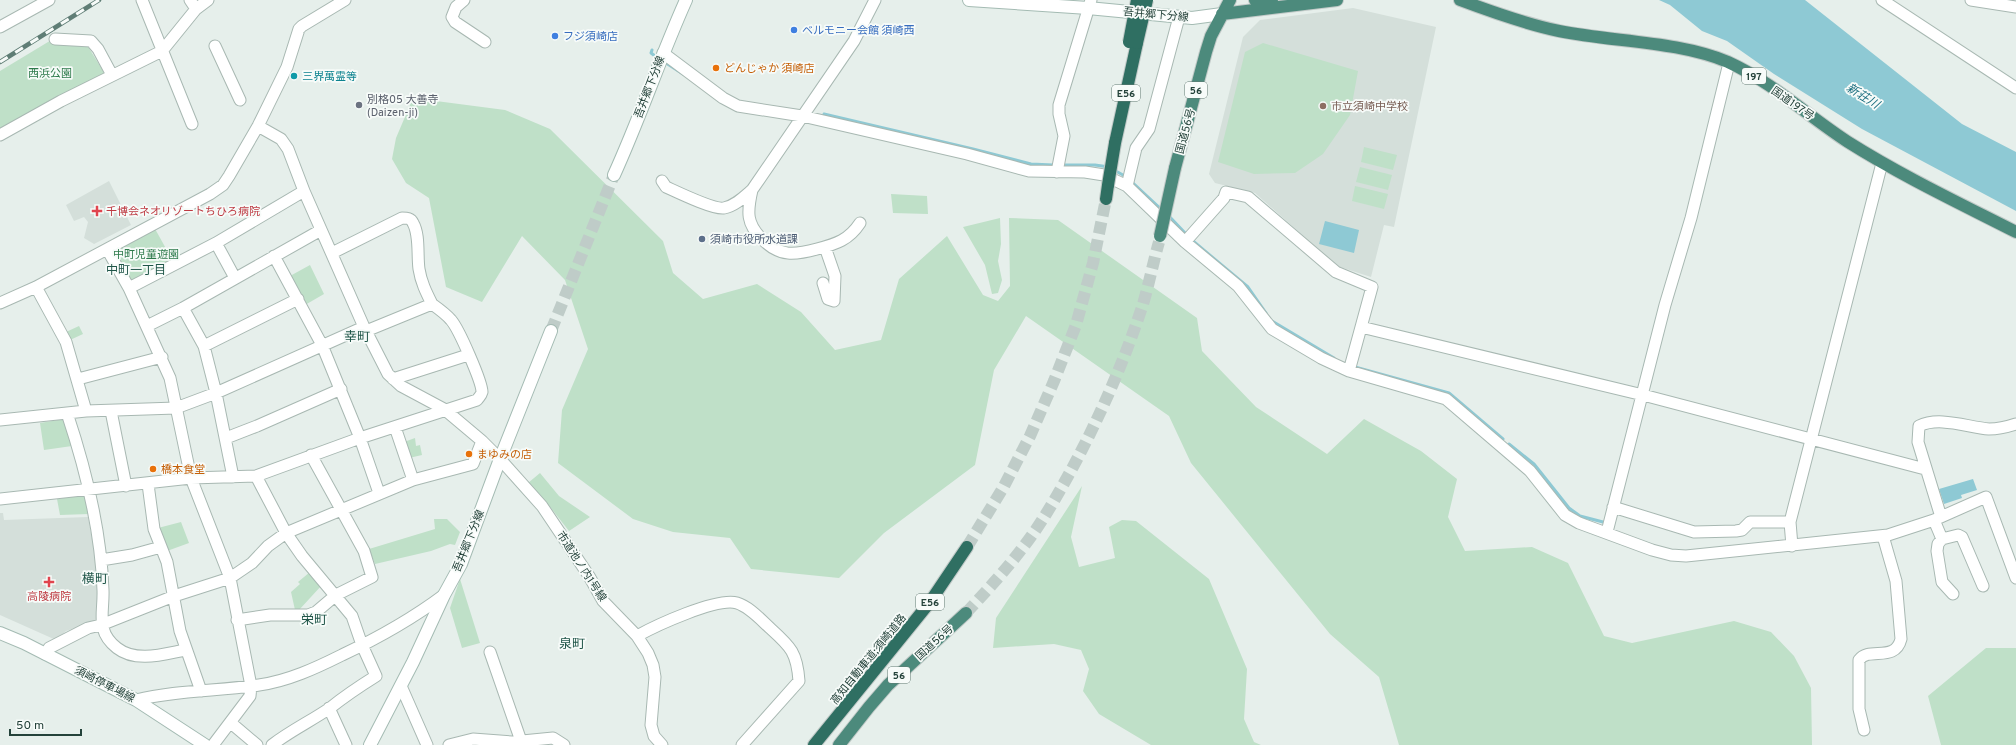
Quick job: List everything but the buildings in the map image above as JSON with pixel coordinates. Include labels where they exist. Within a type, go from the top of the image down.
[{"type":"highway","points":[[1133,42],[1137,0]]},
{"type":"highway","points":[[1133,42],[1147,0]]},
{"type":"highway","name":"国道56号","points":[[1159,239],[1206,52],[1222,14],[1230,0]]},
{"type":"highway","points":[[1255,0],[1267,4],[1296,4]]},
{"type":"highway","points":[[1222,14],[1337,0]]},
{"type":"highway","name":"国道197号","points":[[1460,0],[1520,21],[1559,31],[1686,50],[1707,54],[1729,63],[1758,79],[1847,141],[1882,163],[2016,232]]},
{"type":"highway","name":"E56","points":[[1106,199],[1133,42]]},
{"type":"highway","name":"高知自動車道;須崎道路","points":[[814,745],[889,655],[930,602],[967,547]]},
{"type":"highway","name":"国道56号","points":[[839,745],[869,706],[888,685],[910,663],[966,613]]},
{"type":"main road","name":"吾井郷下分線","points":[[614,175],[686,0]]},
{"type":"main road","name":"吾井郷下分線","points":[[969,0],[1089,4],[1192,18],[1222,14]]},
{"type":"main road","name":"吾井郷下分線","points":[[370,745],[401,686],[444,595],[461,564],[500,459],[551,331]]},
{"type":"main road","name":"須崎停車場線","points":[[0,633],[136,700],[205,745]]},
{"type":"street","points":[[0,27],[49,0]]},
{"type":"street","points":[[142,0],[192,124]]},
{"type":"street","points":[[0,135],[65,99],[162,51],[193,5],[208,0]]},
{"type":"street","points":[[0,303],[107,249],[210,194],[223,185],[258,126],[287,67],[299,29],[345,0]]},
{"type":"street","points":[[464,0],[456,7],[452,17],[455,22],[485,42]]},
{"type":"street","points":[[662,181],[666,187],[722,208],[741,200],[752,190],[854,41],[875,0]]},
{"type":"street","points":[[1883,0],[2016,88]]},
{"type":"street","points":[[1971,0],[2016,7]]},
{"type":"street","points":[[1057,172],[1064,136],[1059,114],[1059,105],[1089,4]]},
{"type":"street","points":[[1127,186],[1136,148],[1149,129],[1180,17]]},
{"type":"street","points":[[55,39],[91,41],[98,49],[112,75]]},
{"type":"street","points":[[215,46],[240,100]]},
{"type":"street","points":[[663,53],[730,102],[744,107],[802,116],[967,154],[1008,167],[1029,171],[1085,172],[1104,175],[1127,186],[1185,242],[1238,286],[1272,329],[1321,358],[1349,371],[1446,399],[1530,471],[1565,515],[1579,523],[1671,556],[1686,556],[1882,536],[1938,518],[1986,497],[2016,578]]},
{"type":"street","points":[[1607,532],[1665,305],[1693,211],[1729,63]]},
{"type":"street","points":[[258,126],[281,139],[288,149],[304,191],[365,329],[393,379],[468,355]]},
{"type":"street","points":[[1792,546],[1790,522],[1810,438],[1882,163]]},
{"type":"street","points":[[752,190],[748,208],[751,227],[769,247],[776,251],[790,254],[825,247],[851,236],[860,223]]},
{"type":"street","points":[[129,288],[216,243],[304,191]]},
{"type":"street","points":[[1185,242],[1224,198],[1226,192],[1248,197],[1336,272],[1372,287],[1349,371]]},
{"type":"street","points":[[0,499],[148,484],[191,478],[256,476],[311,455],[444,409],[477,400],[481,396],[479,382],[452,321],[432,304],[424,289],[419,270],[416,236],[413,222],[409,218],[402,218],[332,253]]},
{"type":"street","points":[[147,326],[183,308],[321,230]]},
{"type":"street","points":[[216,243],[235,278]]},
{"type":"street","points":[[822,283],[828,299],[834,301],[835,276],[825,247]]},
{"type":"street","points":[[107,249],[129,288],[162,357],[170,378],[191,478],[230,578],[251,686],[250,696],[213,745]]},
{"type":"street","points":[[274,256],[322,345],[360,438],[379,493]]},
{"type":"street","points":[[36,286],[66,342],[78,379],[86,411]]},
{"type":"street","points":[[204,346],[298,299]]},
{"type":"street","points":[[0,420],[86,411],[176,408],[216,393],[322,345],[432,304]]},
{"type":"street","points":[[183,308],[204,346],[226,438],[233,477]]},
{"type":"street","points":[[1361,327],[1643,395],[1925,469]]},
{"type":"street","points":[[78,379],[162,357]]},
{"type":"street","name":"市道池ノ内1号線","points":[[393,379],[401,386],[444,409],[482,441],[542,506],[589,576],[603,601],[637,636],[648,653],[653,665],[655,684],[650,719],[654,736],[662,745]]},
{"type":"street","points":[[226,438],[341,389]]},
{"type":"street","points":[[111,411],[126,486]]},
{"type":"street","points":[[67,414],[88,489],[101,560],[103,597],[101,624],[110,641],[118,649],[130,654],[152,656],[185,650]]},
{"type":"street","points":[[1942,539],[1917,434],[1919,426],[1926,422],[1990,429],[2016,424]]},
{"type":"street","points":[[394,427],[412,480]]},
{"type":"street","points":[[45,654],[49,648],[88,628],[174,596],[230,578],[252,563],[268,546],[286,533],[412,480],[473,464],[482,441]]},
{"type":"street","points":[[237,620],[270,615],[308,615],[316,612],[336,595],[372,577],[364,551],[311,455]]},
{"type":"street","points":[[256,476],[286,533],[302,556],[352,616],[362,645],[376,676],[349,692],[329,708],[289,732],[272,745]]},
{"type":"street","points":[[148,484],[154,529],[172,579],[185,650],[201,691]]},
{"type":"street","points":[[1613,506],[1694,532],[1742,530],[1750,522],[1790,522]]},
{"type":"street","points":[[1953,594],[1942,582],[1937,551],[1938,544],[1942,539],[1958,535],[1962,537],[1982,586]]},
{"type":"street","points":[[1864,730],[1859,709],[1857,688],[1859,660],[1864,656],[1894,651],[1899,645],[1901,639],[1896,581],[1882,536]]},
{"type":"street","points":[[101,560],[132,555],[161,547]]},
{"type":"street","points":[[136,700],[161,695],[251,686],[286,679],[317,667],[362,645],[422,612],[444,595]]},
{"type":"street","points":[[637,636],[666,622],[718,603],[728,602],[736,603],[748,609],[789,646],[794,655],[799,681],[742,745]]},
{"type":"street","points":[[490,652],[521,742]]},
{"type":"street","points":[[401,686],[427,745]]},
{"type":"street","points":[[329,708],[346,745]]},
{"type":"street","points":[[231,723],[257,745]]},
{"type":"street","points":[[449,745],[473,740],[521,742],[553,738],[564,745]]},
{"type":"shaded area","name":"市立須崎中学校","points":[[1353,8],[1436,27],[1394,227],[1384,225],[1371,277],[1337,266],[1255,193],[1215,183],[1209,174],[1243,37],[1260,20]]},
{"type":"shaded area","name":"千博会ネオリゾートちひろ病院","points":[[109,181],[131,225],[94,244],[84,238],[88,222],[84,217],[74,221],[66,205]]},
{"type":"shaded area","name":"高陵病院","points":[[0,513],[3,513],[4,520],[88,517],[96,560],[98,620],[66,631],[56,640],[0,615]]},
{"type":"green space","name":"西浜公園","points":[[53,39],[54,45],[87,45],[105,74],[0,131],[0,71]]},
{"type":"green space","points":[[1263,43],[1358,71],[1350,115],[1323,154],[1295,173],[1254,174],[1218,162],[1245,52]]},
{"type":"green space","points":[[413,98],[505,110],[550,129],[663,241],[673,273],[703,299],[757,284],[801,312],[835,350],[881,340],[899,279],[947,236],[983,295],[998,301],[1010,286],[1009,218],[1058,220],[1197,318],[1202,351],[1256,407],[1327,454],[1364,419],[1421,451],[1457,479],[1448,517],[1465,551],[1532,547],[1568,563],[1604,636],[1632,643],[1734,621],[1771,632],[1794,656],[1811,688],[1812,745],[1399,745],[1379,677],[1330,634],[1191,463],[1169,416],[1026,316],[994,370],[975,465],[884,533],[839,578],[751,569],[730,538],[673,532],[633,519],[558,463],[562,410],[588,349],[565,280],[522,236],[482,302],[446,287],[429,198],[406,183],[392,159],[396,138]]},
{"type":"green space","points":[[1364,147],[1397,155],[1393,170],[1361,162]]},
{"type":"green space","points":[[1360,167],[1392,175],[1388,190],[1356,182]]},
{"type":"green space","points":[[1355,186],[1388,194],[1384,209],[1352,201]]},
{"type":"green space","points":[[891,194],[927,196],[928,214],[893,213]]},
{"type":"green space","points":[[1000,218],[1001,244],[998,261],[1002,280],[998,293],[992,294],[985,265],[963,227]]},
{"type":"green space","name":"中町児童遊園","points":[[154,227],[169,254],[176,250],[180,257],[132,283],[114,250]]},
{"type":"green space","points":[[310,265],[324,294],[305,305],[290,276]]},
{"type":"green space","points":[[79,326],[83,334],[70,340],[66,332]]},
{"type":"green space","points":[[64,419],[72,446],[44,450],[40,423]]},
{"type":"green space","points":[[415,438],[416,446],[420,445],[422,455],[409,458],[404,442]]},
{"type":"green space","points":[[540,473],[559,496],[590,517],[569,531],[547,503],[528,483]]},
{"type":"green space","points":[[1082,486],[1071,537],[1079,567],[1115,558],[1109,527],[1122,520],[1136,521],[1209,579],[1247,669],[1244,719],[1254,742],[1261,745],[1151,745],[1099,714],[1083,691],[1089,669],[1081,650],[1054,644],[993,648],[996,618]]},
{"type":"green space","points":[[84,495],[89,514],[60,515],[57,499]]},
{"type":"green space","points":[[434,519],[447,519],[460,532],[455,545],[450,544],[431,551],[375,564],[369,549],[435,529]]},
{"type":"green space","points":[[181,522],[189,543],[167,551],[158,528]]},
{"type":"green space","points":[[310,572],[322,585],[299,610],[295,610],[291,592],[300,584],[298,582]]},
{"type":"green space","points":[[460,579],[480,643],[462,648],[450,608]]},
{"type":"green space","points":[[1986,648],[2016,648],[2016,745],[1941,745],[1928,696]]},
{"type":"water","name":"新荘川","points":[[1659,0],[1805,0],[1962,124],[2016,152],[2016,211],[1862,129],[1774,74],[1727,41],[1702,31],[1670,5]]},
{"type":"water","points":[[1325,221],[1359,230],[1354,253],[1319,244]]},
{"type":"water","points":[[1973,479],[1977,490],[1961,495],[1962,498],[1944,504],[1939,489]]},
{"type":"waterway","points":[[652,50],[651,53],[655,56]]},
{"type":"waterway","points":[[666,63],[683,74]]},
{"type":"waterway","points":[[824,114],[1031,164],[1053,165]]},
{"type":"waterway","points":[[1063,165],[1095,165],[1109,167]]},
{"type":"waterway","points":[[1114,170],[1123,175]]},
{"type":"waterway","points":[[1133,183],[1162,210]]},
{"type":"waterway","points":[[1168,215],[1186,234]]},
{"type":"waterway","points":[[1193,241],[1248,287],[1266,313]]},
{"type":"waterway","points":[[1272,321],[1334,358]]},
{"type":"waterway","points":[[1355,367],[1449,393],[1503,439]]},
{"type":"waterway","points":[[1509,444],[1534,464],[1569,508],[1580,516],[1603,522]]},
{"type":"tunnel","points":[[551,331],[614,175]]},
{"type":"tunnel","points":[[967,547],[1003,488],[1030,436],[1054,381],[1076,325],[1093,263],[1106,199]]},
{"type":"tunnel","points":[[966,613],[1019,553],[1046,514],[1088,438],[1124,358],[1134,331],[1143,304],[1159,242]]},
{"type":"railway","points":[[0,62],[99,0]]},
{"type":"place","name":"ベルモニー会館 須崎西","points":[[794,30]]},
{"type":"place","name":"フジ須崎店","points":[[555,36]]},
{"type":"place","name":"どんじゃか 須崎店","points":[[716,68]]},
{"type":"place","name":"三界萬霊等","points":[[294,76]]},
{"type":"place","name":"別格05 大善寺 (Daizen-ji)","points":[[359,105]]},
{"type":"place","name":"市立須崎中学校","points":[[1323,106]]},
{"type":"place","name":"千博会ネオリゾートちひろ病院","points":[[97,211]]},
{"type":"place","name":"須崎市役所水道課","points":[[702,239]]},
{"type":"place","name":"まゆみの店","points":[[469,454]]},
{"type":"place","name":"橋本食堂","points":[[153,469]]},
{"type":"place","name":"高陵病院","points":[[49,582]]},
{"type":"district","name":"中町一丁目","points":[[136,270]]},
{"type":"district","name":"幸町","points":[[357,336]]},
{"type":"district","name":"横町","points":[[95,578]]},
{"type":"district","name":"栄町","points":[[314,619]]},
{"type":"district","name":"泉町","points":[[572,643]]}]
